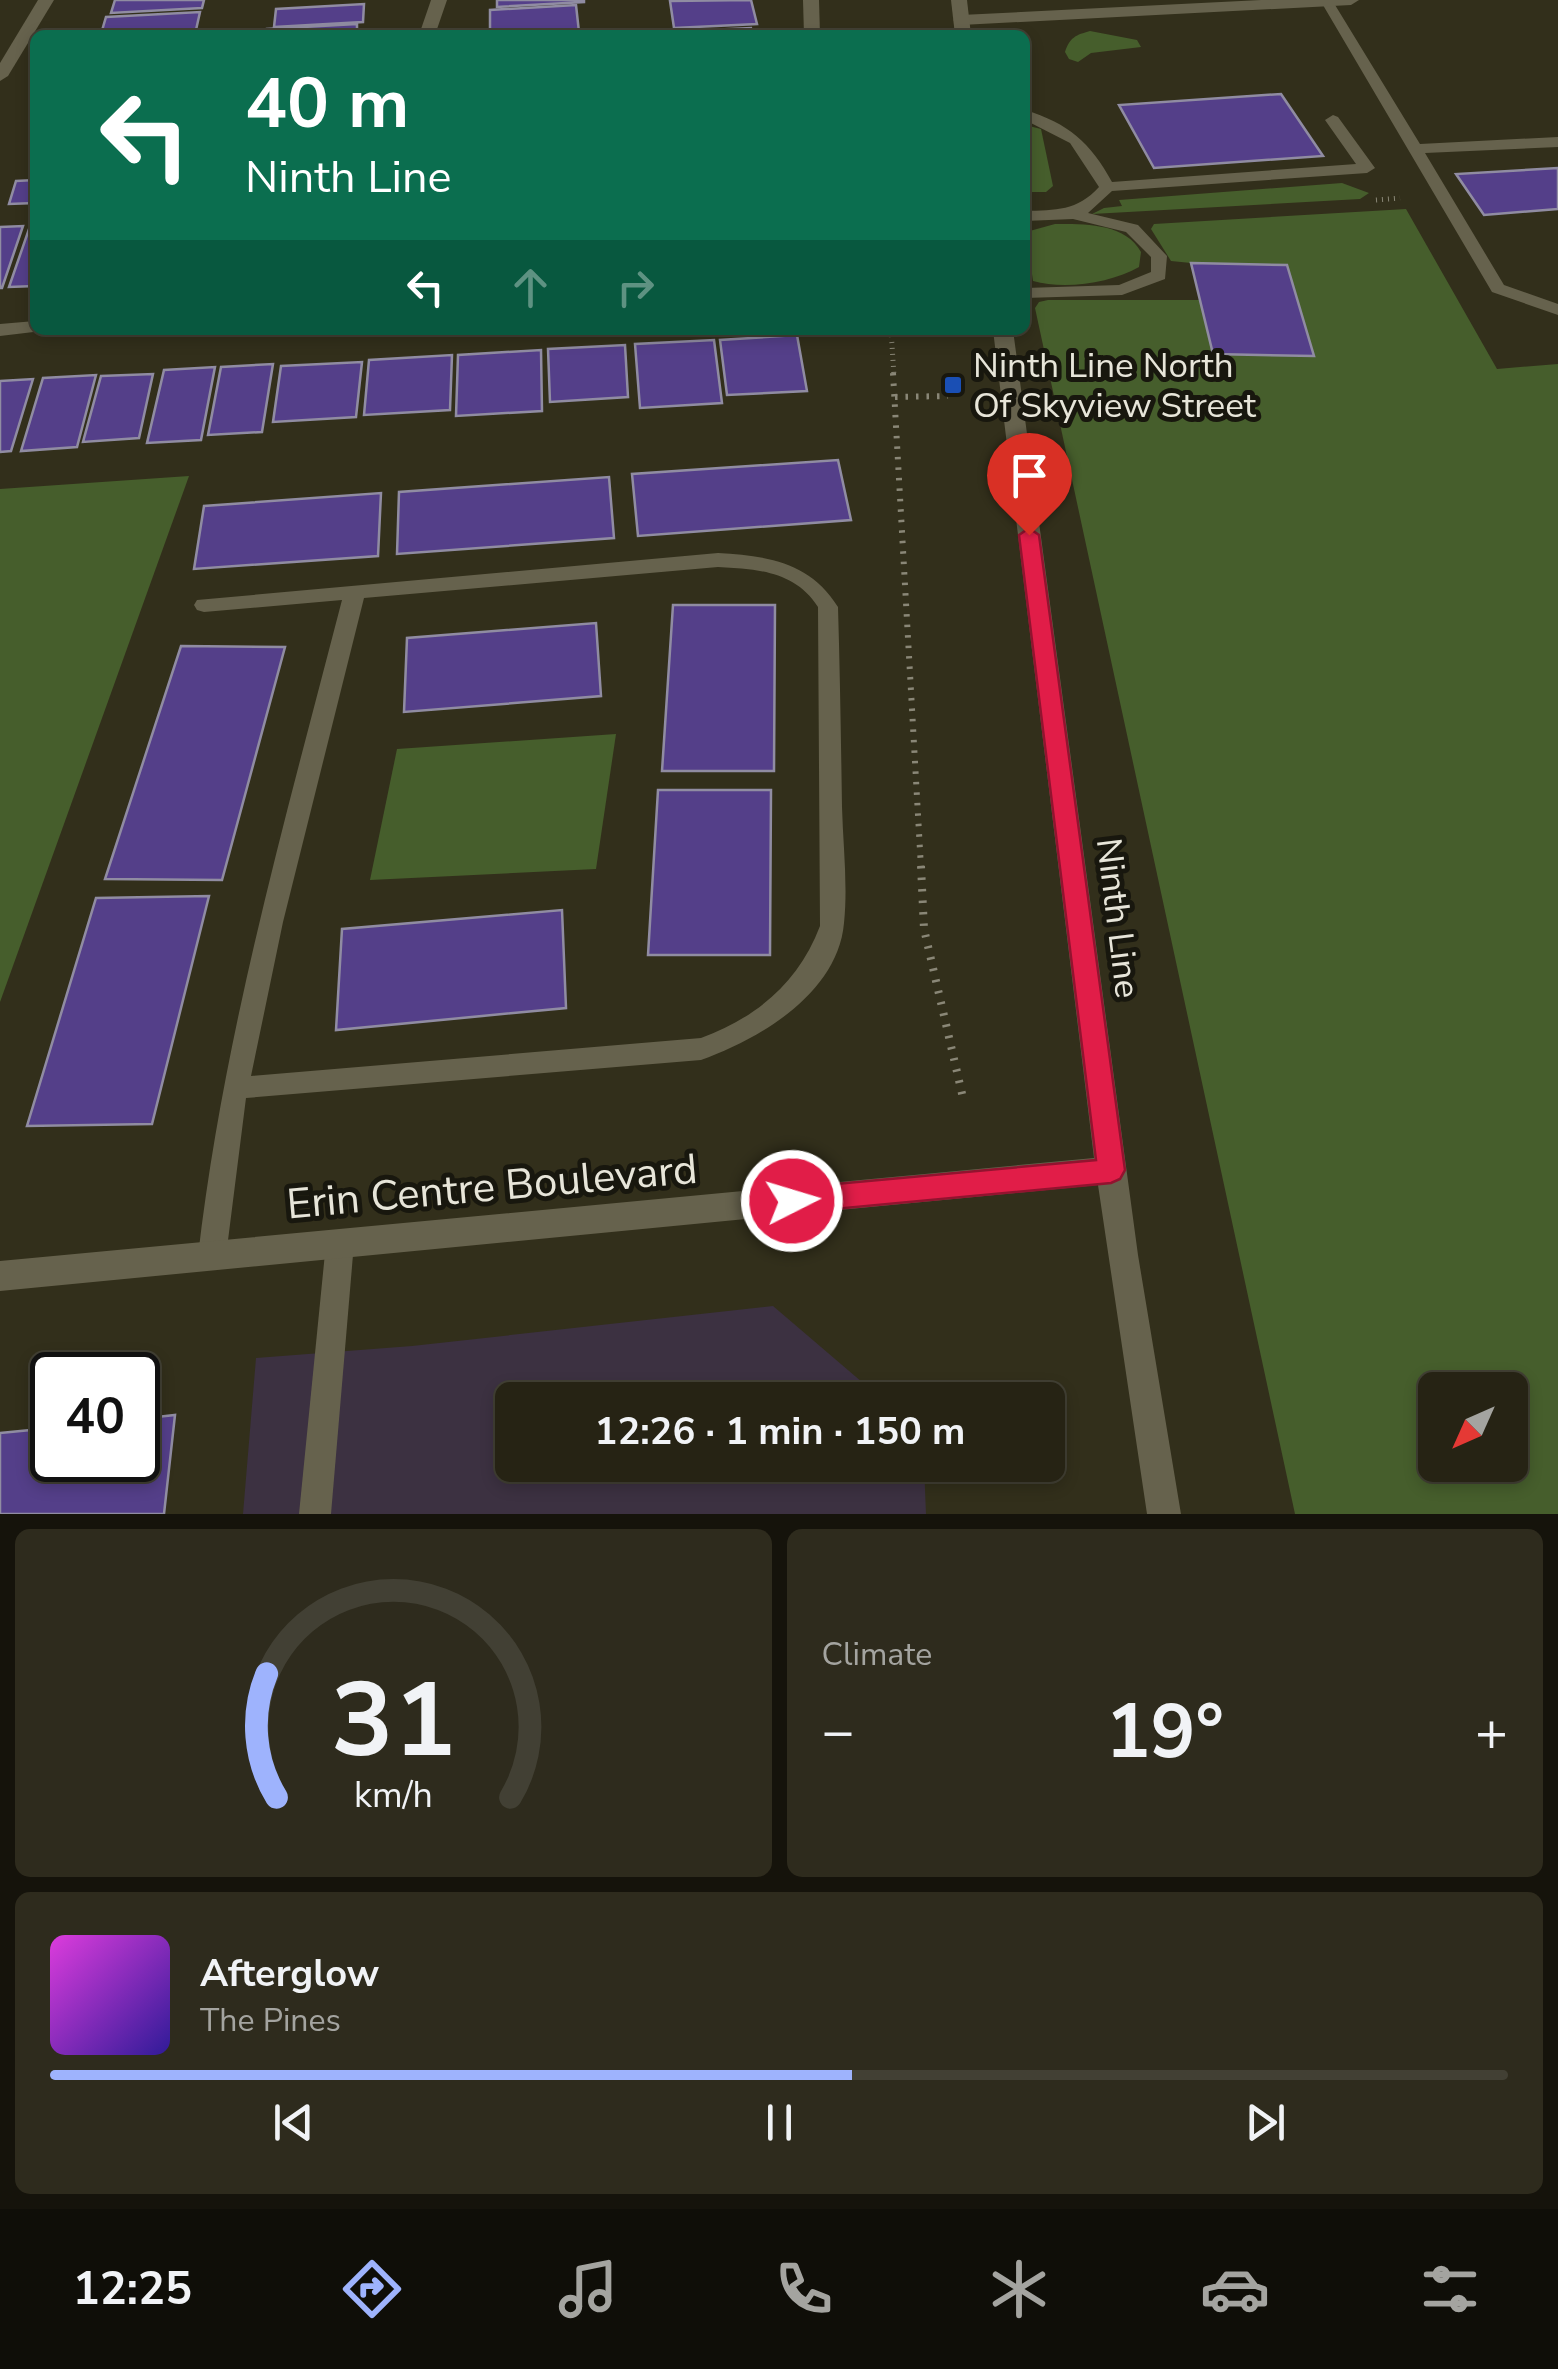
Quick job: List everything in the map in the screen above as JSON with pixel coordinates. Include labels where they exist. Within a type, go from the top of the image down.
[{"type":"street","points":[[0,76],[46,0]]},
{"type":"street","points":[[429,30],[438,0]]},
{"type":"street","points":[[810,0],[812,30]]},
{"type":"street","points":[[959,0],[962,27],[1158,5],[1351,0]]},
{"type":"street","points":[[0,330],[30,327]]},
{"type":"street","name":"Ninth Line","points":[[1005,335],[1111,1170],[1164,1514]]},
{"type":"street","name":"Erin Centre Boulevard","points":[[0,1276],[1111,1170]]},
{"type":"lane","points":[[1326,1],[1498,288],[1558,310]]},
{"type":"lane","points":[[1030,116],[1063,127],[1086,146],[1106,187]]},
{"type":"lane","points":[[1073,214],[1093,203],[1106,187],[1366,168],[1332,120]]},
{"type":"lane","points":[[1416,149],[1558,142]]},
{"type":"lane","points":[[1030,216],[1073,214],[1132,228],[1158,256],[1160,276],[1122,290],[1030,293]]},
{"type":"lane","points":[[204,604],[718,560],[760,562],[786,569],[812,583],[828,607],[832,926],[824,956],[810,976],[762,1022],[735,1038],[701,1049],[236,1088]]},
{"type":"lane","points":[[212,1256],[220,1165],[251,1012],[355,592]]},
{"type":"lane","points":[[316,1514],[340,1243]]},
{"type":"path","points":[[891,335],[924,929],[963,1098]]},
{"type":"path","points":[[895,397],[948,396]]},
{"type":"shaded area","points":[[773,1306],[862,1382],[495,1382],[495,1482],[925,1482],[926,1514],[243,1514],[256,1358],[412,1346]]},
{"type":"green space","points":[[1090,31],[1137,40],[1141,47],[1091,53],[1078,62],[1069,59],[1065,52],[1069,43]]},
{"type":"green space","points":[[1030,126],[1041,129],[1053,186],[1046,192],[1030,192]]},
{"type":"green space","points":[[1342,183],[1369,193],[1360,199],[1092,214],[1122,206],[1119,200]]},
{"type":"green space","points":[[1406,209],[1497,369],[1558,364],[1558,1514],[1295,1514],[1035,308],[1039,302],[1048,300],[1200,300],[1191,263],[1171,261],[1151,229],[1154,224]]},
{"type":"green space","points":[[1055,224],[1115,230],[1134,242],[1141,252],[1139,267],[1087,283],[1059,285],[1033,281],[1030,231]]},
{"type":"green space","points":[[189,476],[0,1002],[0,489]]},
{"type":"green space","points":[[616,734],[596,869],[370,880],[397,749]]},
{"type":"building","points":[[115,0],[204,0],[202,8],[111,13]]},
{"type":"building","points":[[497,0],[584,0],[584,2],[497,7]]},
{"type":"building","points":[[751,0],[757,24],[674,28],[670,1]]},
{"type":"building","points":[[364,4],[363,22],[274,27],[276,9]]},
{"type":"building","points":[[576,5],[579,30],[490,30],[490,10]]},
{"type":"building","points":[[200,12],[196,30],[102,30],[106,17]]},
{"type":"building","points":[[357,24],[357,30],[267,29]]},
{"type":"building","points":[[1281,94],[1323,156],[1154,168],[1119,105]]},
{"type":"building","points":[[1558,168],[1558,209],[1484,215],[1456,174]]},
{"type":"building","points":[[30,180],[30,203],[9,204],[16,181]]},
{"type":"building","points":[[23,226],[2,288],[0,288],[0,227]]},
{"type":"building","points":[[29,229],[30,229],[30,286],[9,287]]},
{"type":"building","points":[[1191,263],[1287,265],[1314,356],[1213,354]]},
{"type":"building","points":[[797,335],[807,391],[727,395],[720,340]]},
{"type":"building","points":[[714,340],[722,403],[640,408],[635,344]]},
{"type":"building","points":[[625,345],[628,397],[550,402],[548,349]]},
{"type":"building","points":[[541,350],[542,411],[456,416],[458,355]]},
{"type":"building","points":[[452,355],[450,410],[364,415],[369,360]]},
{"type":"building","points":[[362,362],[356,417],[273,422],[281,366]]},
{"type":"building","points":[[273,364],[262,432],[208,435],[221,367]]},
{"type":"building","points":[[215,367],[201,440],[147,443],[164,370]]},
{"type":"building","points":[[153,374],[139,438],[83,442],[101,376]]},
{"type":"building","points":[[96,375],[77,447],[21,451],[43,378]]},
{"type":"building","points":[[33,379],[11,451],[0,452],[0,381]]},
{"type":"building","points":[[838,460],[851,520],[638,536],[632,474]]},
{"type":"building","points":[[609,477],[614,538],[397,554],[399,492]]},
{"type":"building","points":[[381,493],[378,556],[194,569],[204,506]]},
{"type":"building","points":[[673,605],[775,605],[774,771],[662,771]]},
{"type":"building","points":[[596,623],[601,696],[404,712],[407,638]]},
{"type":"building","points":[[181,646],[285,647],[222,880],[105,879]]},
{"type":"building","points":[[658,790],[771,790],[770,955],[648,955]]},
{"type":"building","points":[[209,896],[152,1124],[27,1126],[96,898]]},
{"type":"building","points":[[562,910],[566,1008],[336,1030],[342,929]]},
{"type":"building","points":[[175,1415],[164,1514],[0,1514],[0,1433],[30,1430],[30,1482],[160,1482],[160,1417]]},
{"type":"place","name":"Ninth Line North Of Skyview Street","points":[[953,385]]},
{"type":"route","points":[[792,1201],[1111,1170],[1029,535]]}]
